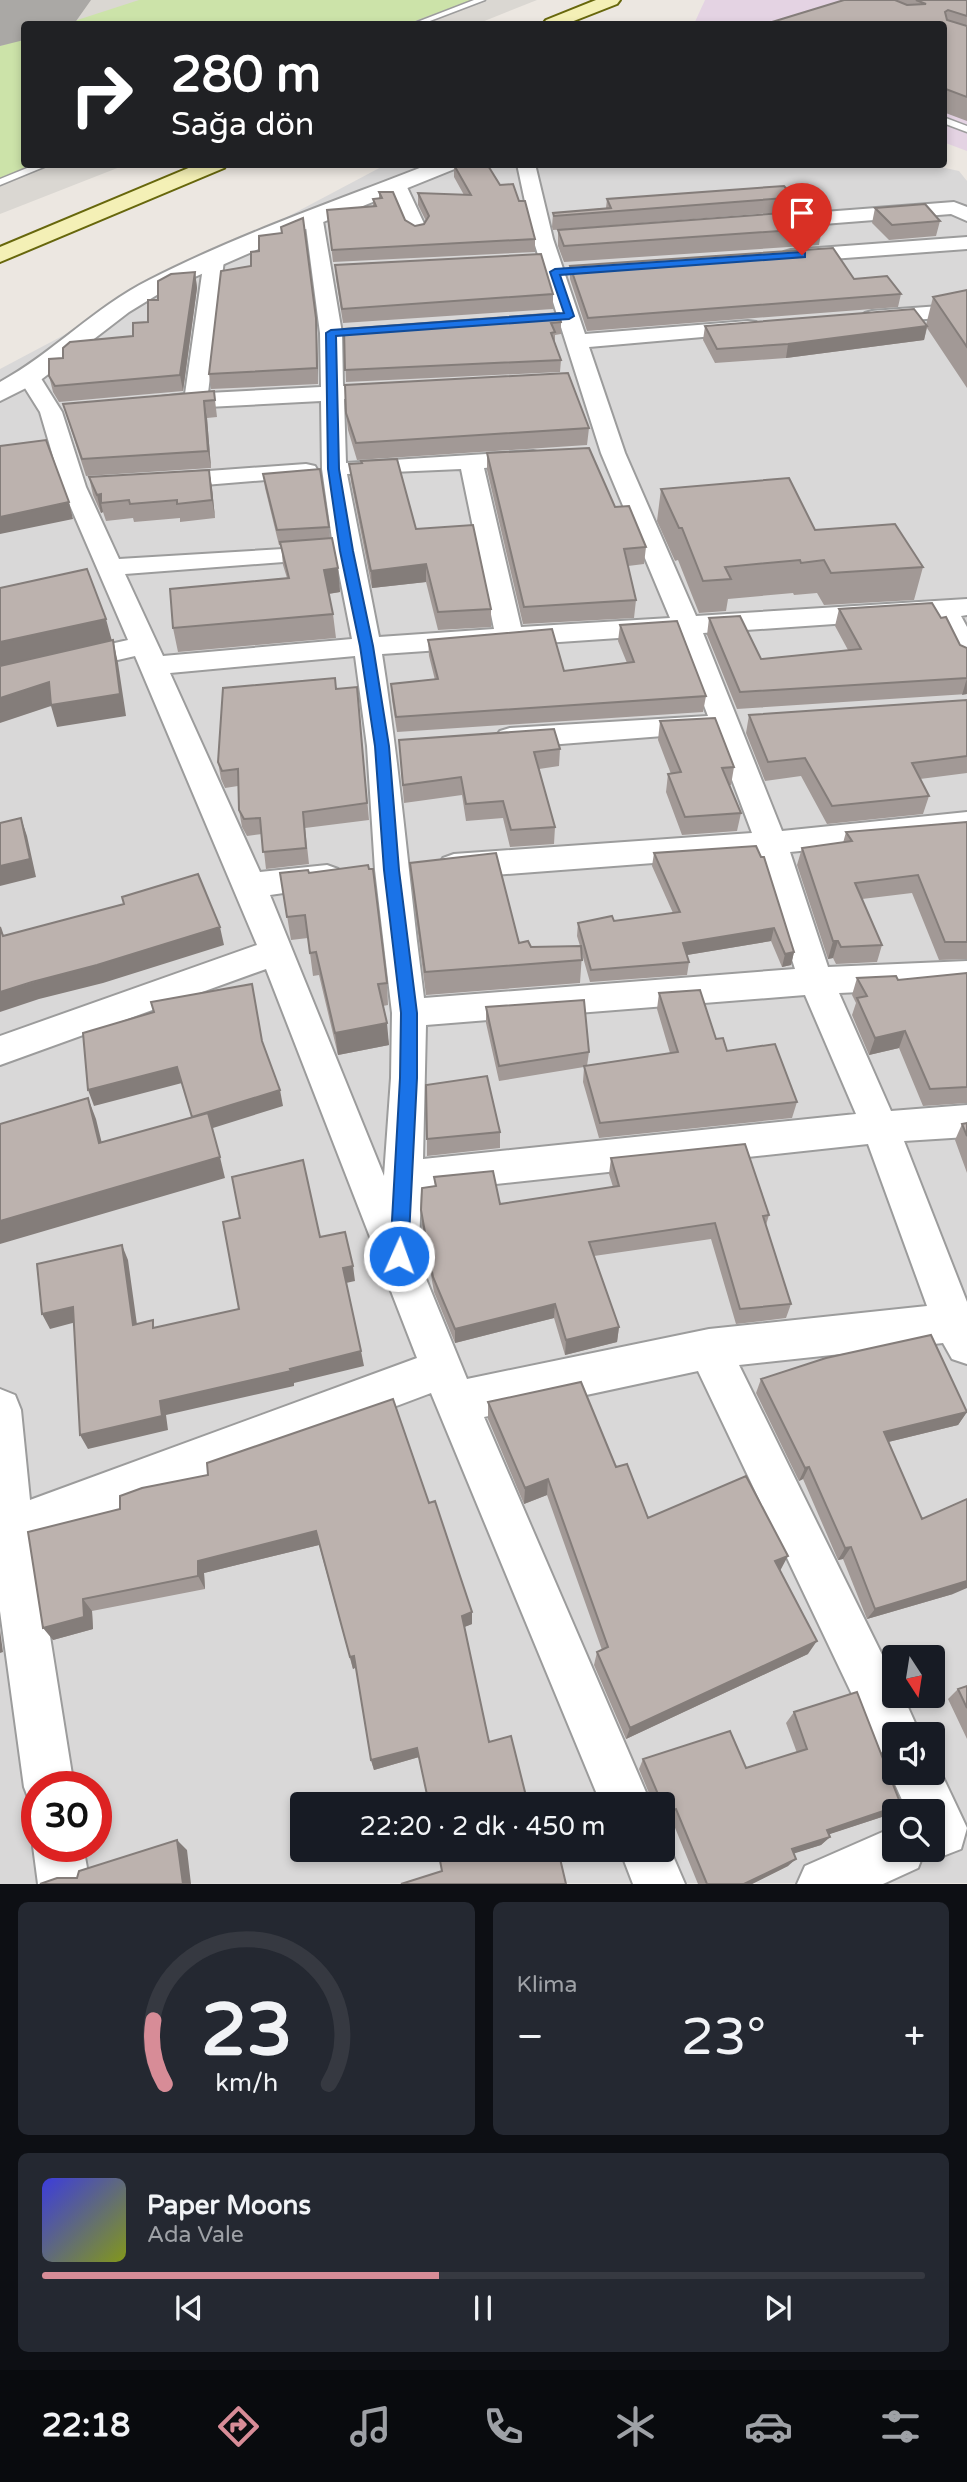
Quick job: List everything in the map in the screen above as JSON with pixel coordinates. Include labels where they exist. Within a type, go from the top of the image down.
[{"type":"main road","points":[[559,21],[611,0]]},
{"type":"main road","points":[[0,255],[207,168]]},
{"type":"street","points":[[440,168],[157,285],[120,307],[14,385],[64,410],[88,486],[109,567],[250,885],[450,1386],[621,1792]]},
{"type":"street","points":[[6,1531],[450,1386],[709,1349],[962,1329],[880,1127],[816,981],[771,843],[736,723],[675,604],[613,453],[569,316],[527,168]]},
{"type":"street","points":[[397,185],[417,230]]},
{"type":"street","points":[[748,223],[954,208],[967,215]]},
{"type":"street","points":[[315,219],[345,332],[330,393],[334,469],[346,551],[367,646],[396,745],[370,872],[409,1013],[409,1078],[399,1256]]},
{"type":"street","points":[[775,257],[967,243]]},
{"type":"street","points":[[523,260],[554,256]]},
{"type":"street","points":[[196,399],[214,260]]},
{"type":"street","points":[[856,319],[967,310]]},
{"type":"street","points":[[543,318],[569,316]]},
{"type":"street","points":[[578,341],[772,325]]},
{"type":"street","points":[[562,382],[590,380]]},
{"type":"street","points":[[143,404],[371,391]]},
{"type":"street","points":[[587,455],[613,453]]},
{"type":"street","points":[[143,482],[562,456]]},
{"type":"street","points":[[471,462],[509,636]]},
{"type":"street","points":[[109,567],[346,551]]},
{"type":"street","points":[[0,678],[147,655],[367,646],[686,623],[955,608],[967,655]]},
{"type":"street","points":[[477,740],[736,723]]},
{"type":"street","points":[[250,885],[370,872],[771,843],[967,823]]},
{"type":"street","points":[[0,1051],[275,952]]},
{"type":"street","points":[[409,1013],[816,981],[967,974]]},
{"type":"street","points":[[402,1178],[880,1127],[967,1121]]},
{"type":"street","points":[[709,1349],[890,1722]]},
{"type":"street","points":[[0,1410],[6,1531],[46,1771]]},
{"type":"street","points":[[823,1884],[882,1857]]},
{"type":"street","points":[[61,1862],[64,1884]]},
{"type":"street","points":[[650,1862],[659,1884]]},
{"type":"lane","points":[[424,21],[481,0]]},
{"type":"lane","points":[[947,122],[967,129]]},
{"type":"lane","points":[[0,182],[37,168]]},
{"type":"shaded area","points":[[0,0],[537,0],[484,21],[21,21],[21,168],[117,168],[0,214]]},
{"type":"shaded area","points":[[705,0],[967,0],[967,151],[947,144],[947,21],[695,21]]},
{"type":"shaded area","points":[[379,168],[945,168],[959,171],[967,181],[967,1883],[0,1884],[0,369]]},
{"type":"green space","points":[[139,0],[472,0],[415,21],[74,21]]},
{"type":"green space","points":[[21,39],[21,168],[28,168],[0,178],[0,46]]},
{"type":"building","points":[[844,0],[895,0],[907,5],[926,4],[916,0],[967,0],[967,16],[948,10],[945,12],[947,20],[967,26],[967,97],[947,90],[947,21],[775,21]]},
{"type":"building","points":[[456,168],[489,168],[500,185],[513,184],[519,201],[525,201],[535,239],[332,250],[327,210],[376,206],[373,199],[382,198],[379,192],[393,192],[405,220],[415,226],[424,224],[429,216],[418,193],[471,195]]},
{"type":"building","points":[[784,186],[792,195],[799,197],[554,216],[553,213],[611,208],[607,199]]},
{"type":"building","points":[[925,204],[940,221],[892,225],[875,208]]},
{"type":"building","points":[[810,211],[822,228],[564,246],[558,230]]},
{"type":"building","points":[[303,218],[316,318],[317,368],[209,374],[221,271],[251,266],[251,252],[259,251],[259,236],[282,233],[281,227]]},
{"type":"building","points":[[833,248],[854,279],[887,276],[901,294],[588,318],[570,266]]},
{"type":"building","points":[[541,254],[553,294],[342,309],[335,265]]},
{"type":"building","points":[[195,272],[180,375],[55,386],[49,376],[49,359],[63,358],[63,348],[70,342],[133,336],[133,323],[148,322],[148,300],[158,300],[158,281],[171,274]]},
{"type":"building","points":[[967,290],[967,347],[933,297]]},
{"type":"building","points":[[914,309],[927,326],[788,344],[717,349],[705,326]]},
{"type":"building","points":[[559,313],[561,322],[551,323],[555,332],[551,333],[561,360],[345,370],[344,329]]},
{"type":"building","points":[[568,373],[589,428],[356,443],[346,413],[345,385]]},
{"type":"building","points":[[214,391],[215,400],[204,401],[208,451],[82,459],[63,404]]},
{"type":"building","points":[[46,440],[69,502],[0,517],[0,446]]},
{"type":"building","points":[[589,448],[615,507],[629,506],[646,547],[624,549],[636,600],[524,607],[487,453]]},
{"type":"building","points":[[397,459],[416,529],[473,525],[491,609],[438,612],[426,564],[371,571],[349,464]]},
{"type":"building","points":[[320,469],[329,527],[277,530],[263,474]]},
{"type":"building","points":[[209,470],[212,500],[177,504],[177,500],[130,504],[129,500],[101,503],[101,494],[97,495],[89,477]]},
{"type":"building","points":[[789,478],[815,530],[895,524],[923,567],[831,573],[824,560],[801,563],[800,560],[725,567],[731,579],[703,581],[682,528],[679,528],[661,489]]},
{"type":"building","points":[[332,538],[338,568],[324,570],[333,614],[173,628],[170,589],[289,578],[280,542]]},
{"type":"building","points":[[87,569],[106,619],[0,642],[0,588]]},
{"type":"building","points":[[932,603],[941,618],[946,617],[960,645],[967,648],[967,678],[740,692],[709,618],[740,616],[761,659],[861,649],[839,609]]},
{"type":"building","points":[[677,621],[706,696],[396,717],[391,684],[438,679],[428,640],[552,629],[564,671],[634,662],[620,625]]},
{"type":"building","points":[[113,640],[120,694],[51,705],[49,682],[0,698],[0,666]]},
{"type":"building","points":[[335,678],[336,689],[357,687],[367,803],[303,812],[306,848],[263,852],[260,818],[244,819],[239,810],[238,769],[222,771],[218,762],[223,688]]},
{"type":"building","points":[[967,700],[967,756],[912,763],[929,796],[832,806],[805,758],[768,762],[749,715]]},
{"type":"building","points":[[715,718],[734,767],[722,768],[741,813],[685,817],[668,774],[681,772],[660,721]]},
{"type":"building","points":[[554,729],[560,749],[534,752],[555,827],[511,830],[503,801],[466,804],[461,777],[403,785],[399,740]]},
{"type":"building","points":[[21,818],[30,859],[0,866],[0,823]]},
{"type":"building","points":[[967,822],[967,942],[945,942],[918,875],[855,883],[882,945],[841,947],[838,941],[833,941],[802,848],[852,841],[846,832]]},
{"type":"building","points":[[756,846],[761,857],[764,857],[794,952],[785,954],[774,928],[683,943],[689,962],[591,970],[578,923],[612,916],[614,921],[680,912],[654,853]]},
{"type":"building","points":[[496,853],[519,943],[528,941],[531,947],[581,946],[582,960],[425,972],[410,863]]},
{"type":"building","points":[[368,865],[369,869],[373,869],[387,983],[378,984],[387,1023],[335,1033],[316,952],[310,953],[305,915],[287,917],[280,873],[308,870],[309,873]]},
{"type":"building","points":[[198,874],[220,927],[0,992],[0,927],[3,936],[124,904],[122,897]]},
{"type":"building","points":[[967,973],[967,1087],[930,1089],[905,1031],[875,1038],[857,998],[867,996],[857,978],[896,976],[898,980]]},
{"type":"building","points":[[252,984],[262,1041],[280,1090],[192,1117],[177,1067],[88,1090],[83,1033],[154,1012],[151,1002]]},
{"type":"building","points":[[700,990],[716,1039],[723,1038],[727,1051],[775,1044],[797,1102],[600,1123],[584,1066],[678,1052],[659,993]]},
{"type":"building","points":[[584,1000],[589,1052],[499,1066],[486,1007]]},
{"type":"building","points":[[487,1076],[500,1132],[427,1139],[426,1085]]},
{"type":"building","points":[[88,1098],[99,1143],[208,1113],[220,1157],[0,1221],[0,1124]]},
{"type":"building","points":[[967,1123],[967,1136],[962,1124]]},
{"type":"building","points":[[745,1144],[769,1215],[763,1216],[791,1304],[740,1309],[715,1223],[589,1242],[619,1327],[566,1340],[555,1304],[455,1329],[433,1277],[421,1210],[422,1188],[436,1186],[434,1177],[493,1171],[500,1204],[619,1186],[611,1158]]},
{"type":"building","points":[[303,1160],[320,1237],[345,1232],[353,1266],[343,1268],[361,1351],[290,1369],[291,1371],[160,1401],[162,1416],[80,1435],[73,1307],[42,1314],[37,1264],[122,1245],[133,1325],[153,1320],[153,1328],[239,1309],[223,1222],[240,1218],[232,1177]]},
{"type":"building","points":[[931,1335],[967,1412],[884,1432],[922,1519],[967,1499],[967,1581],[875,1609],[851,1547],[845,1548],[809,1467],[805,1468],[761,1379],[826,1358]]},
{"type":"building","points":[[581,1382],[616,1467],[627,1464],[648,1518],[746,1476],[788,1556],[775,1561],[817,1641],[630,1728],[597,1652],[608,1647],[548,1479],[525,1488],[488,1402]]},
{"type":"building","points":[[393,1399],[429,1503],[435,1501],[472,1612],[462,1616],[489,1742],[511,1736],[525,1792],[426,1792],[417,1748],[371,1760],[354,1656],[350,1657],[316,1531],[198,1561],[198,1576],[83,1599],[84,1617],[43,1628],[28,1532],[120,1509],[120,1496],[142,1488],[208,1475],[207,1463]]},
{"type":"building","points":[[967,1686],[967,1708],[958,1689]]},
{"type":"building","points":[[857,1692],[882,1756],[882,1785],[893,1785],[899,1799],[882,1799],[882,1811],[827,1830],[830,1837],[792,1849],[796,1859],[744,1884],[707,1884],[675,1809],[675,1792],[657,1792],[643,1759],[730,1731],[746,1768],[807,1749],[794,1712]]},
{"type":"building","points":[[177,1840],[183,1884],[40,1884],[57,1878],[77,1878],[79,1871]]},
{"type":"building","points":[[440,1862],[561,1862],[566,1884],[401,1884],[442,1871]]},
{"type":"runway","points":[[0,11],[34,0]]},
{"type":"route","points":[[399,1256],[409,1078],[409,1013],[391,870],[382,746],[367,646],[346,551],[334,469],[330,393],[331,333],[569,316],[555,272],[802,255]]}]
